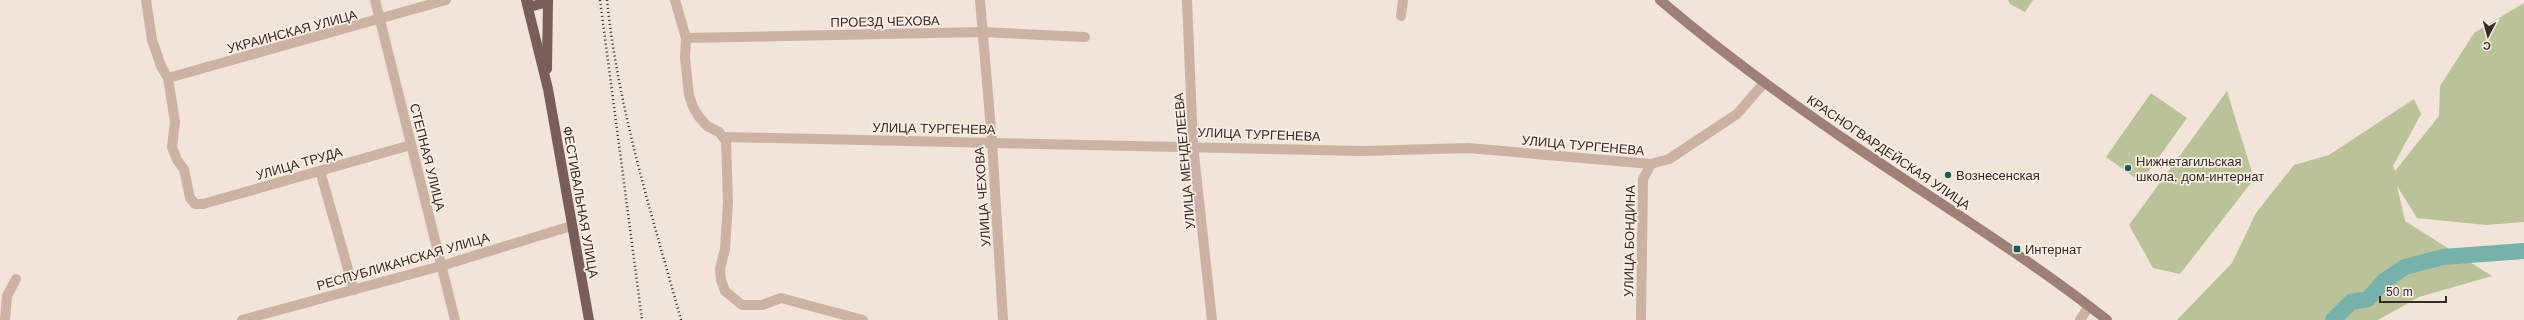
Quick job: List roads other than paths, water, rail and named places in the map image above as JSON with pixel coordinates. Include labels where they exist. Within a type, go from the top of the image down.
[{"type":"main road","name":"КРАСНОГВАРДЕЙСКАЯ УЛИЦА","points":[[1660,0],[1711,43],[1764,84],[1854,147],[2034,265],[2107,320]]},
{"type":"main road","points":[[527,2],[533,6],[548,1]]},
{"type":"main road","name":"ФЕСТИВАЛЬНАЯ УЛИЦА","points":[[548,1],[546,34],[548,89]]},
{"type":"main road","name":"ФЕСТИВАЛЬНАЯ УЛИЦА","points":[[527,2],[548,89],[571,226],[589,320]]},
{"type":"street","points":[[146,0],[152,40],[161,66],[168,78]]},
{"type":"street","name":"СТЕПНАЯ УЛИЦА","points":[[376,0],[455,320]]},
{"type":"street","name":"УКРАИНСКАЯ УЛИЦА","points":[[168,78],[380,20],[446,0]]},
{"type":"street","points":[[675,0],[686,38],[685,58],[689,95],[693,107],[707,126],[724,137],[727,147],[728,202],[721,280],[725,291],[742,305],[756,306],[781,298],[809,307],[863,320]]},
{"type":"street","name":"УЛИЦА ЧЕХОВА","points":[[980,0],[992,141],[1003,320]]},
{"type":"street","name":"УЛИЦА МЕНДЕЛЕЕВА","points":[[1187,0],[1193,146],[1212,320]]},
{"type":"street","points":[[1401,16],[1403,0]]},
{"type":"street","name":"ПРОЕЗД ЧЕХОВА","points":[[686,38],[982,32],[1085,37]]},
{"type":"street","name":"УЛИЦА ТРУДА","points":[[168,78],[175,122],[172,147],[177,160],[184,169],[190,198],[195,204],[202,204],[411,145]]},
{"type":"street","name":"УЛИЦА ТУРГЕНЕВА","points":[[724,137],[992,141],[1362,151],[1468,148],[1651,164],[1669,159],[1737,114],[1764,84]]},
{"type":"street","name":"УЛИЦА БОНДИНА","points":[[1641,320],[1643,179],[1651,164]]},
{"type":"street","points":[[320,171],[354,290]]},
{"type":"street","name":"РЕСПУБЛИКАНСКАЯ УЛИЦА","points":[[242,320],[441,266],[571,226]]},
{"type":"street","points":[[5,320],[8,296],[16,279]]},
{"type":"street","points":[[2080,320],[2089,306]]},
{"type":"waterway","points":[[2333,320],[2351,302],[2368,299],[2384,281],[2405,267],[2443,257],[2524,251]]},
{"type":"railway","points":[[600,0],[642,320]]},
{"type":"railway","points":[[607,0],[619,81],[637,162],[681,320]]},
{"type":"place","name":"Нижнетагильская школа, дом-интернат","points":[[2128,168]]},
{"type":"place","name":"Вознесенская","points":[[1948,175]]},
{"type":"place","name":"Интернат","points":[[2017,249]]}]
